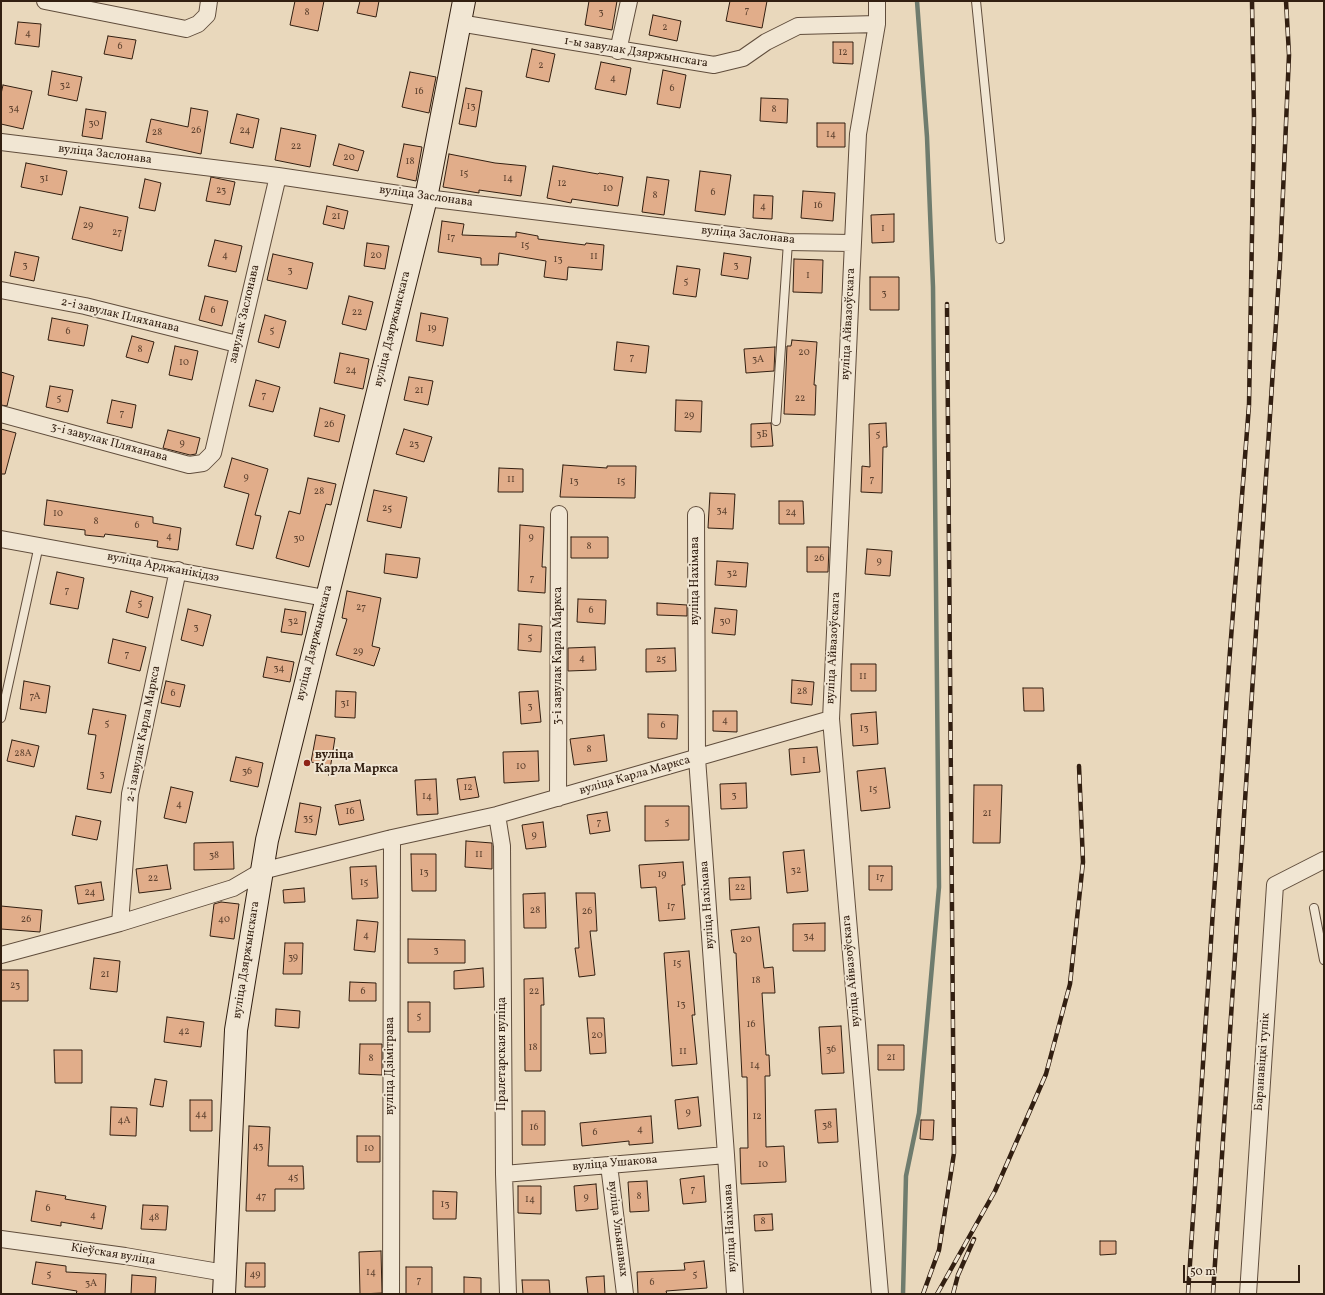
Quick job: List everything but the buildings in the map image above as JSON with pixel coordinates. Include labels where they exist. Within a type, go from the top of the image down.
[{"type":"street","points":[[46,1],[89,5],[186,29],[198,24],[208,8]]},
{"type":"street","name":"вуліца Дзяржынскага","points":[[225,1284],[236,1030],[267,840],[325,598],[426,198],[464,1]]},
{"type":"street","points":[[618,50],[629,1]]},
{"type":"street","name":"вуліца Айвазоўскага","points":[[877,1],[877,24],[858,134],[831,719],[880,1294]]},
{"type":"street","name":"1-ы завулак Дзяржынскага","points":[[459,23],[714,65],[743,58],[766,42],[798,26],[877,24]]},
{"type":"street","name":"вуліца Заслонава","points":[[1,142],[278,176],[426,198],[788,242],[852,243]]},
{"type":"street","name":"завулак Заслонава","points":[[213,453],[278,176]]},
{"type":"street","name":"2-і завулак Пляханава","points":[[1,290],[85,306],[238,344]]},
{"type":"street","name":"3-і завулак Пляханава","points":[[1,414],[189,465],[203,463],[213,453]]},
{"type":"street","name":"3-і завулак Карла Маркса","points":[[558,798],[559,514]]},
{"type":"street","name":"вуліца Нахімава","points":[[696,515],[697,758],[726,1155],[734,1294]]},
{"type":"street","name":"вуліца Арджанікідзэ","points":[[1,538],[325,598]]},
{"type":"street","name":"2-і завулак Карла Маркса","points":[[120,923],[130,794],[178,570]]},
{"type":"street","name":"вуліца Карла Маркса","points":[[1,955],[120,923],[233,888],[262,871],[392,838],[497,815],[831,719]]},
{"type":"street","name":"Пралетарская вуліца","points":[[497,815],[502,846],[504,1174],[508,1294]]},
{"type":"street","name":"вуліца Дзімітрава","points":[[391,1294],[392,838]]},
{"type":"street","name":"Баранавіцкі тупік","points":[[1248,1294],[1274,885],[1324,860]]},
{"type":"street","name":"вуліца Ушакова","points":[[504,1174],[726,1155]]},
{"type":"street","name":"вуліца Ульянавых","points":[[609,1165],[625,1294]]},
{"type":"street","name":"Кіеўская вуліца","points":[[1,1239],[225,1284]]},
{"type":"lane","points":[[976,1],[1000,240]]},
{"type":"lane","points":[[776,421],[788,242]]},
{"type":"lane","points":[[1,718],[40,545]]},
{"type":"lane","points":[[1314,908],[1324,960]]},
{"type":"waterway","points":[[903,1294],[906,1176],[919,1113],[939,887],[933,287],[927,137],[917,1]]},
{"type":"railway","points":[[1188,1294],[1229,664],[1249,405],[1254,119],[1252,1]]},
{"type":"railway","points":[[1213,1294],[1280,261],[1289,55],[1286,1]]},
{"type":"railway","points":[[923,1294],[939,1250],[954,1153],[947,304]]},
{"type":"railway","points":[[937,1294],[995,1191],[1046,1074],[1070,984],[1083,862],[1079,766]]},
{"type":"railway","points":[[953,1294],[958,1275],[974,1239]]},
{"type":"place","name":"вуліца Карла Маркса","points":[[307,763]]}]
